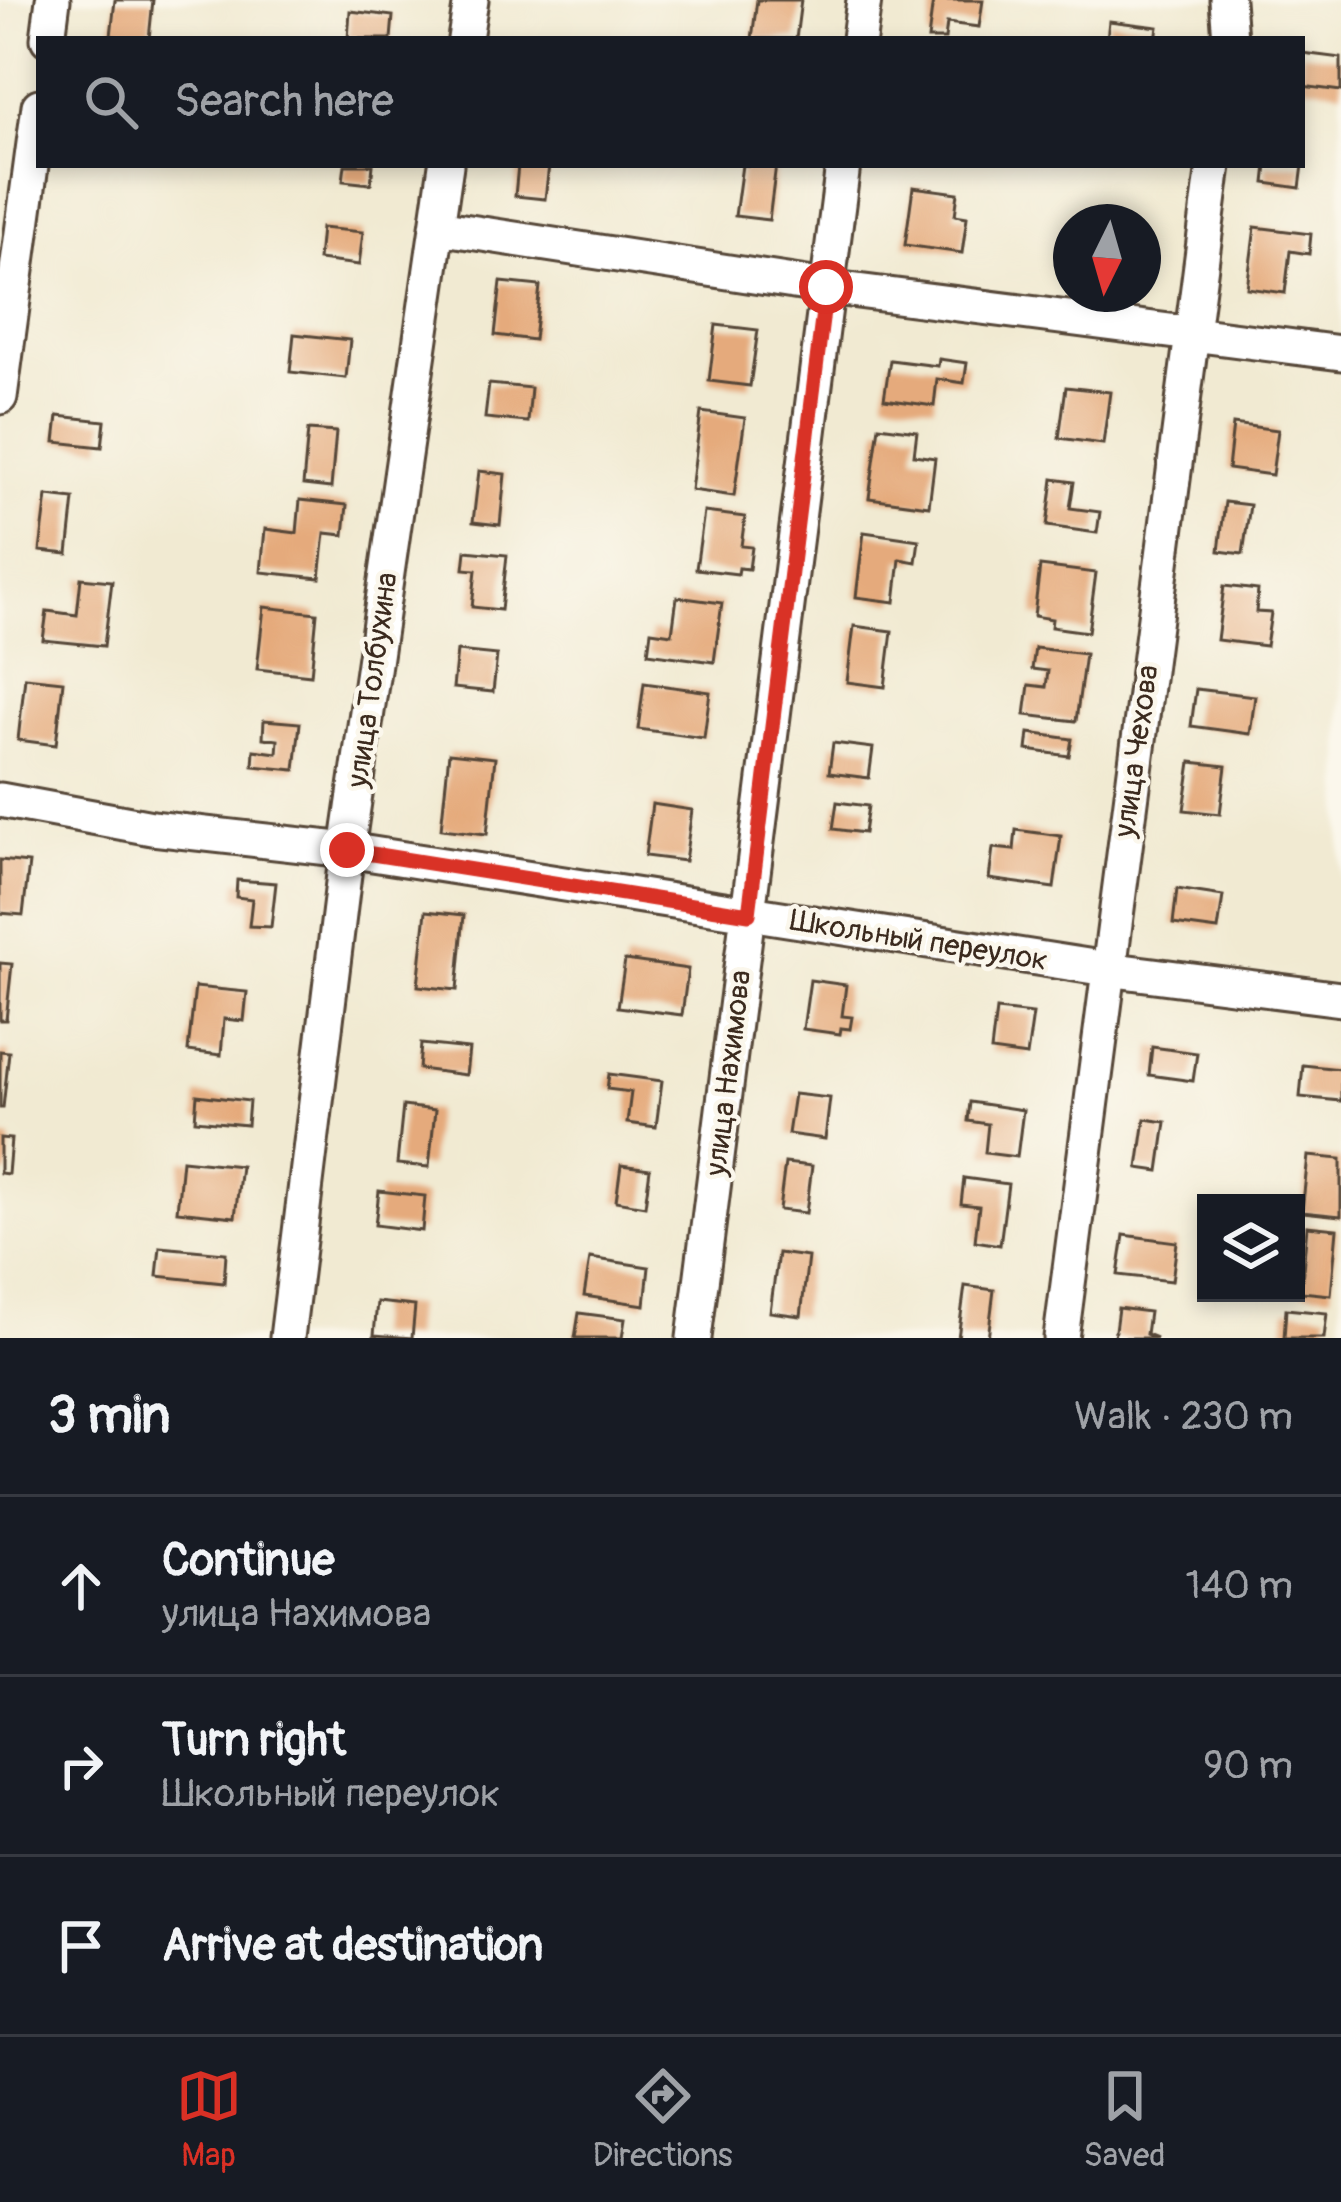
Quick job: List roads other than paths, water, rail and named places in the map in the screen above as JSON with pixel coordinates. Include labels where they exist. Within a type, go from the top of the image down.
[{"type":"street","points":[[48,36],[53,0]]},
{"type":"street","points":[[465,36],[471,0]]},
{"type":"street","points":[[859,36],[865,0]]},
{"type":"street","points":[[1227,0],[1230,36]]},
{"type":"street","points":[[0,397],[36,128]]},
{"type":"street","name":"улица Толбухина","points":[[286,1338],[347,850],[446,168]]},
{"type":"street","name":"улица Нахимова","points":[[694,1338],[843,168]]},
{"type":"street","name":"улица Чехова","points":[[1061,1338],[1214,168]]},
{"type":"street","points":[[437,227],[826,287],[1341,353]]},
{"type":"street","name":"Школьный переулок","points":[[0,800],[152,828],[347,850],[1107,969],[1341,999]]}]
